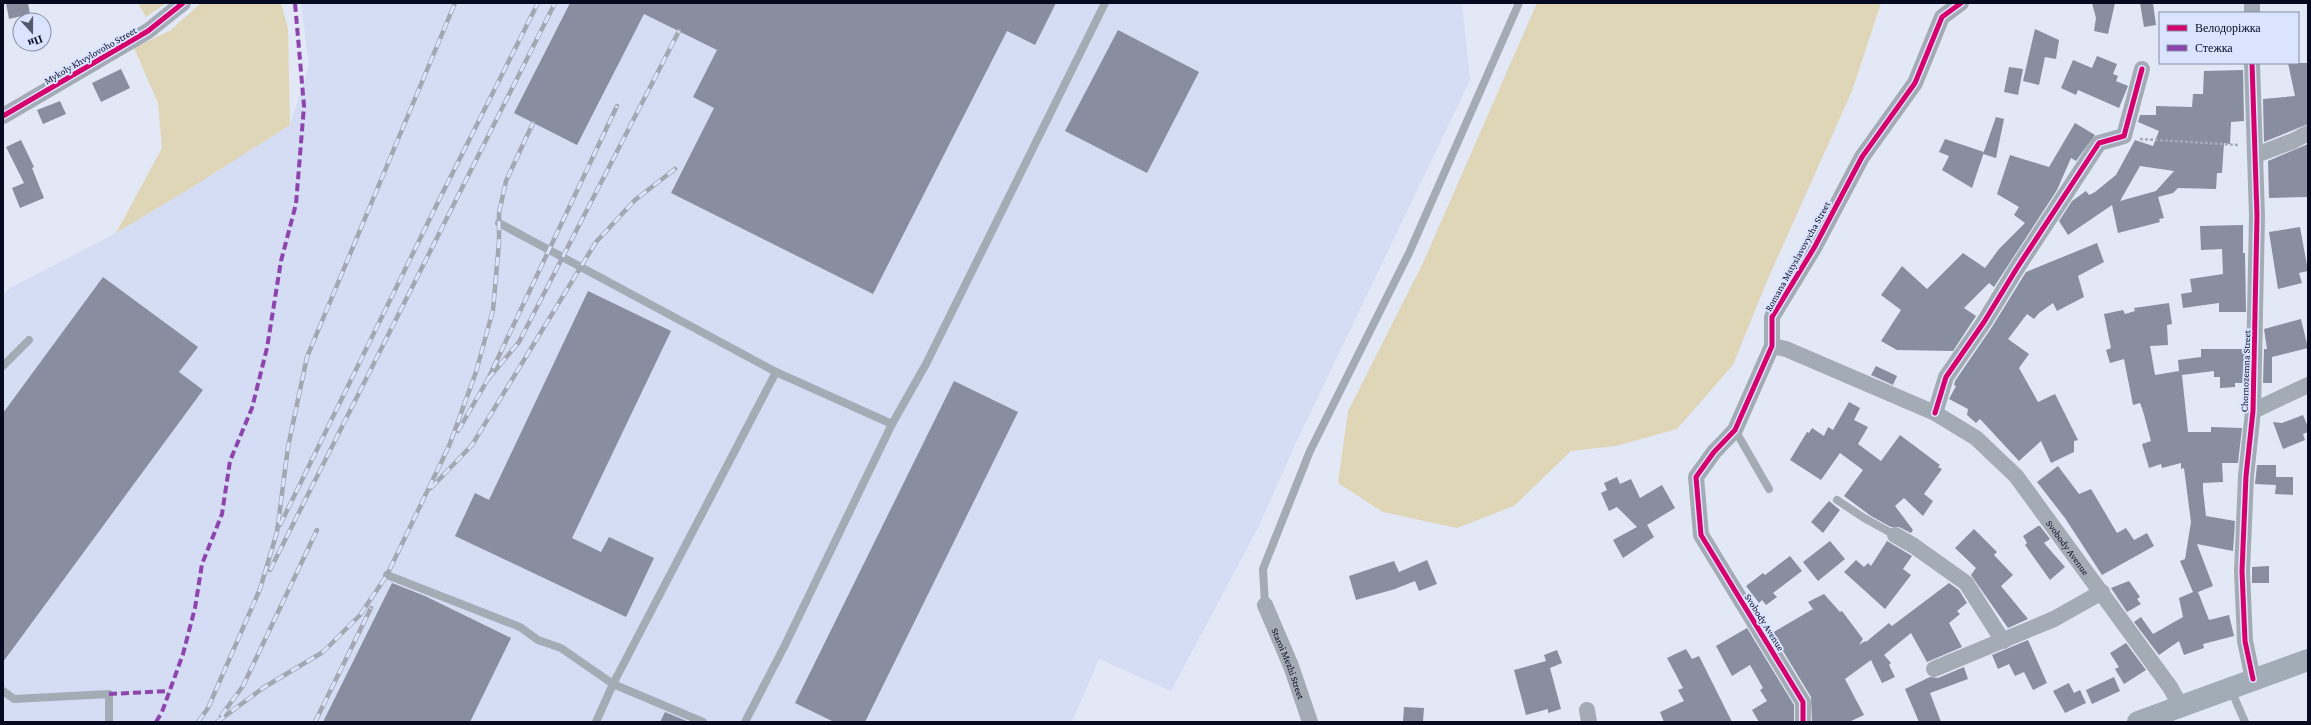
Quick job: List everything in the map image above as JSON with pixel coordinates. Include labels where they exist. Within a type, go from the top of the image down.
[{"type":"main road","points":[[2138,722],[2180,705],[2308,660]]},
{"type":"street","name":"Mykoly Khvylovoho Street","points":[[3,116],[148,31],[183,3]]},
{"type":"street","name":"Romana Mstyslavovycha Street","points":[[1701,535],[1696,477],[1714,452],[1735,430],[1772,346],[1772,317],[1814,248],[1862,157],[1915,83],[1942,17],[1961,3]]},
{"type":"street","name":"Chornozemna Street","points":[[2252,64],[2257,216],[2253,411],[2246,476],[2242,571],[2245,641],[2253,679]]},
{"type":"street","points":[[1935,413],[1946,377],[1984,322],[2017,268],[2099,143],[2124,136],[2142,69]]},
{"type":"street","points":[[2255,150],[2308,133]]},
{"type":"street","name":"Svobody Avenue","points":[[1772,346],[1786,350],[1935,413],[1976,438],[2016,476],[2102,592],[2170,687],[2180,705]]},
{"type":"street","points":[[2253,411],[2308,385]]},
{"type":"street","name":"Svobody Avenue","points":[[1701,535],[1803,702],[1803,722]]},
{"type":"street","points":[[1895,535],[1914,546],[1966,583],[2003,641]]},
{"type":"street","points":[[1934,669],[2054,619],[2102,592]]},
{"type":"street","name":"Staroi Mezhi Street","points":[[1265,605],[1288,659],[1310,722]]},
{"type":"lane","points":[[745,722],[784,647],[892,424],[926,364],[1105,3]]},
{"type":"lane","points":[[1265,605],[1263,569],[1310,451],[1410,253],[1519,3]]},
{"type":"lane","points":[[499,223],[776,372],[892,424]]},
{"type":"lane","points":[[3,366],[29,340]]},
{"type":"lane","points":[[596,722],[613,684],[776,372]]},
{"type":"lane","points":[[1735,430],[1769,489]]},
{"type":"lane","points":[[1837,500],[1864,518],[1895,535]]},
{"type":"lane","points":[[387,575],[520,626],[538,640],[561,648],[613,684],[704,722]]},
{"type":"lane","points":[[2230,687],[2245,722]]},
{"type":"lane","points":[[3,691],[14,699],[109,694],[109,722]]},
{"type":"path","points":[[2124,136],[2152,141],[2255,150]]},
{"type":"shaded area","points":[[138,3],[166,3],[146,17]]},
{"type":"shaded area","points":[[201,3],[281,3],[288,29],[290,125],[194,186],[116,233],[162,148],[158,103],[134,48],[171,30]]},
{"type":"shaded area","points":[[301,3],[1462,3],[1470,80],[1294,447],[1258,528],[1171,691],[1099,659],[1072,722],[3,722],[3,295],[10,288],[116,233],[194,186],[290,125],[309,65]]},
{"type":"shaded area","points":[[1537,3],[1881,3],[1852,91],[1767,281],[1733,365],[1677,429],[1616,446],[1571,451],[1514,506],[1457,528],[1383,512],[1338,483],[1348,411],[1423,263]]},
{"type":"building","points":[[6,3],[28,3],[30,12],[12,12],[12,18],[9,19]]},
{"type":"building","points":[[570,3],[1056,3],[1035,45],[1007,31],[873,294],[671,193],[714,108],[693,97],[717,50],[644,14],[577,145],[514,113]]},
{"type":"building","points":[[2092,3],[2115,3],[2108,34],[2094,31],[2096,18]]},
{"type":"building","points":[[2140,3],[2153,3],[2156,25],[2144,27]]},
{"type":"building","points":[[2035,29],[2059,40],[2056,59],[2045,57],[2039,85],[2023,81]]},
{"type":"building","points":[[1118,30],[1199,72],[1147,173],[1065,131]]},
{"type":"building","points":[[2097,56],[2117,64],[2113,74],[2118,76],[2116,81],[2128,86],[2119,108],[2078,90],[2076,95],[2061,88],[2073,60],[2092,68]]},
{"type":"building","points":[[2308,63],[2308,124],[2264,142],[2263,99],[2295,96],[2288,64]]},
{"type":"building","points":[[2009,67],[2023,69],[2018,95],[2004,92]]},
{"type":"building","points":[[121,69],[130,88],[101,102],[92,83]]},
{"type":"building","points":[[2243,70],[2244,121],[2231,122],[2230,144],[2224,143],[2222,173],[2217,173],[2216,189],[2178,188],[2173,193],[2158,197],[2164,218],[2159,219],[2160,222],[2118,233],[2112,205],[2068,235],[2059,221],[2072,201],[2086,191],[2089,195],[2095,192],[2116,175],[2135,140],[2153,146],[2159,131],[2138,122],[2140,115],[2156,115],[2156,106],[2192,107],[2193,94],[2203,94],[2204,71]],"holes":[[[2140,166],[2174,171],[2156,191],[2120,201]]]},
{"type":"building","points":[[60,101],[66,114],[43,124],[37,110]]},
{"type":"building","points":[[1996,117],[2004,119],[1996,158],[1983,154]]},
{"type":"building","points":[[2075,123],[2095,135],[2076,161],[2071,158],[2057,190],[1994,287],[1989,283],[1964,308],[1976,316],[1953,351],[1897,350],[1881,341],[1901,310],[1881,295],[1902,266],[1927,289],[1963,253],[1985,268],[1999,249],[2025,223],[2014,215],[2019,207],[1997,194],[2010,155],[2049,167]]},
{"type":"building","points":[[1945,139],[1984,152],[1972,188],[1942,170],[1949,156],[1939,152]]},
{"type":"building","points":[[21,140],[34,167],[32,168],[44,198],[20,208],[12,188],[24,183],[6,147]]},
{"type":"building","points":[[2308,144],[2308,197],[2269,198],[2268,161]]},
{"type":"building","points":[[2243,225],[2246,312],[2219,312],[2219,303],[2183,308],[2181,294],[2192,292],[2190,279],[2223,274],[2222,249],[2201,250],[2200,226]]},
{"type":"building","points":[[2300,227],[2308,271],[2299,273],[2302,283],[2278,289],[2269,232]]},
{"type":"building","points":[[2097,243],[2104,262],[2078,276],[2084,297],[2057,311],[2053,303],[2039,313],[2034,319],[2027,314],[2008,339],[2029,354],[2019,368],[2038,402],[2055,394],[2078,440],[2074,441],[2074,452],[2051,463],[2041,441],[2019,461],[1980,419],[1976,423],[1967,415],[1968,409],[1949,399],[1956,386],[1954,385],[1955,381],[1992,327],[2026,272]]},
{"type":"building","points":[[103,277],[198,347],[179,372],[203,390],[3,662],[3,413]]},
{"type":"building","points":[[588,291],[671,331],[572,538],[601,552],[609,537],[654,558],[626,617],[455,536],[475,493],[489,500]]},
{"type":"building","points":[[2169,303],[2172,324],[2167,325],[2168,345],[2150,346],[2155,375],[2179,371],[2178,360],[2201,357],[2201,349],[2245,349],[2244,383],[2235,383],[2235,387],[2220,388],[2220,377],[2214,377],[2214,371],[2182,375],[2188,432],[2211,432],[2211,427],[2242,428],[2238,463],[2222,463],[2223,482],[2203,483],[2206,516],[2235,521],[2233,551],[2197,544],[2213,586],[2198,592],[2209,620],[2229,615],[2234,636],[2203,644],[2204,648],[2184,655],[2179,641],[2159,655],[2134,622],[2141,617],[2153,634],[2183,617],[2179,598],[2193,592],[2180,561],[2185,559],[2191,522],[2184,468],[2181,469],[2181,463],[2162,468],[2161,464],[2149,468],[2142,444],[2151,441],[2143,411],[2140,403],[2133,405],[2124,359],[2110,363],[2106,350],[2111,348],[2104,314],[2123,310],[2125,314],[2135,311],[2134,308]]},
{"type":"building","points":[[2301,319],[2308,348],[2272,357],[2272,383],[2263,383],[2264,349],[2267,349],[2264,329]]},
{"type":"building","points":[[1876,366],[1897,376],[1893,385],[1871,375]]},
{"type":"building","points":[[954,381],[1018,412],[865,722],[834,722],[795,703]]},
{"type":"building","points":[[1849,402],[1860,408],[1854,420],[1868,427],[1858,444],[1881,461],[1900,435],[1940,465],[1938,467],[1942,469],[1924,494],[1933,501],[1923,516],[1904,498],[1895,506],[1913,530],[1911,533],[1899,527],[1891,527],[1871,516],[1844,496],[1863,470],[1840,453],[1821,480],[1790,460],[1807,432],[1809,433],[1812,428],[1824,436],[1828,427],[1833,430]]},
{"type":"building","points":[[2303,415],[2308,427],[2308,432],[2303,434],[2305,440],[2283,449],[2273,422],[2282,423]]},
{"type":"building","points":[[2257,465],[2276,465],[2276,477],[2293,477],[2293,495],[2275,494],[2276,485],[2255,484]]},
{"type":"building","points":[[2058,466],[2079,494],[2091,489],[2117,533],[2126,528],[2134,540],[2147,533],[2154,546],[2102,575],[2065,518],[2037,482]]},
{"type":"building","points":[[1617,477],[1620,484],[1631,479],[1640,498],[1662,485],[1675,508],[1647,525],[1654,537],[1623,558],[1613,540],[1637,527],[1617,507],[1609,511],[1601,493],[1607,490],[1604,483]]},
{"type":"building","points":[[1829,501],[1840,510],[1823,533],[1811,522]]},
{"type":"building","points":[[2040,526],[2050,539],[2044,543],[2065,567],[2050,580],[2025,545],[2027,543],[2023,536]]},
{"type":"building","points":[[1974,529],[1997,552],[1994,555],[2013,575],[2001,586],[2028,619],[2008,628],[1971,575],[1976,568],[1955,548]]},
{"type":"building","points":[[1830,541],[1845,559],[1818,581],[1803,562]]},
{"type":"building","points":[[1887,541],[1912,556],[1903,569],[1911,575],[1885,609],[1844,572],[1856,560],[1864,567],[1868,563],[1871,566]]},
{"type":"building","points":[[1790,556],[1802,571],[1773,593],[1777,597],[1766,605],[1762,600],[1759,603],[1746,586],[1763,573],[1765,575]]},
{"type":"building","points":[[1427,560],[1437,584],[1419,591],[1415,581],[1395,589],[1356,600],[1349,576],[1394,561],[1399,572]]},
{"type":"building","points":[[2269,566],[2269,583],[2252,583],[2252,567]]},
{"type":"building","points":[[2129,581],[2140,597],[2137,599],[2141,604],[2127,612],[2111,588]]},
{"type":"building","points":[[392,583],[425,596],[511,638],[470,722],[323,722]]},
{"type":"building","points":[[1949,583],[1959,590],[1967,603],[1957,611],[1960,614],[1949,623],[1962,647],[1927,662],[1911,633],[1884,655],[1891,663],[1889,665],[1895,677],[1882,683],[1871,660],[1845,679],[1864,715],[1849,722],[1812,722],[1811,697],[1772,633],[1813,609],[1808,602],[1824,594],[1840,612],[1842,611],[1863,639],[1859,645],[1865,641],[1866,642],[1889,623],[1892,626]]},
{"type":"building","points":[[1747,628],[1794,705],[1794,722],[1759,722],[1752,710],[1767,701],[1760,690],[1763,688],[1750,665],[1732,676],[1716,646]]},
{"type":"building","points":[[2028,640],[2047,683],[2033,690],[2024,672],[2015,676],[2009,664],[1998,669],[1992,655]]},
{"type":"building","points":[[2126,643],[2146,670],[2124,684],[2115,669],[2119,667],[2110,653]]},
{"type":"building","points":[[1686,649],[1692,659],[1699,656],[1732,722],[1664,722],[1660,712],[1684,701],[1678,690],[1683,688],[1667,658]]},
{"type":"building","points":[[1557,650],[1562,663],[1550,668],[1561,709],[1548,713],[1548,709],[1526,715],[1514,670],[1546,661],[1544,655]]},
{"type":"building","points":[[1964,667],[1968,679],[1930,693],[1941,722],[1919,722],[1905,689],[1930,677],[1938,678]]},
{"type":"building","points":[[2114,677],[2120,691],[2092,704],[2086,690]]},
{"type":"building","points":[[2069,683],[2074,693],[2080,690],[2086,703],[2065,713],[2053,691]]},
{"type":"building","points":[[1404,707],[1424,708],[1423,722],[1403,722]]},
{"type":"building","points":[[665,712],[689,722],[660,722]]},
{"type":"railway","points":[[198,722],[208,708],[260,589],[277,532],[288,447],[307,357],[455,3]]},
{"type":"railway","points":[[280,525],[441,196],[538,3]]},
{"type":"railway","points":[[270,570],[555,3]]},
{"type":"railway","points":[[488,379],[519,342],[679,31]]},
{"type":"railway","points":[[458,431],[488,379],[617,106]]},
{"type":"railway","points":[[217,722],[263,688],[323,652],[360,615],[387,575],[449,446],[476,372],[493,310],[499,242],[499,213],[506,181],[533,123]]},
{"type":"railway","points":[[431,488],[472,445],[596,242],[635,200],[675,169]]},
{"type":"railway","points":[[221,716],[243,686],[317,530]]},
{"type":"railway","points":[[315,722],[371,608]]},
{"type":"marked path","points":[[156,722],[162,712],[183,654],[195,608],[202,564],[222,514],[230,461],[252,408],[267,348],[281,261],[296,204],[304,106],[295,3]]},
{"type":"marked path","points":[[109,694],[169,691]]},
{"type":"cycle path","points":[[3,116],[148,31],[183,3]]},
{"type":"cycle path","points":[[1803,722],[1803,702],[1701,535],[1696,477],[1714,452],[1735,430],[1772,346],[1772,317],[1814,248],[1862,157],[1915,83],[1942,17],[1961,3]]},
{"type":"cycle path","points":[[2252,64],[2257,216],[2253,411],[2246,476],[2242,571],[2245,641],[2253,679]]},
{"type":"cycle path","points":[[1935,413],[1946,377],[1984,322],[2017,268],[2099,143],[2124,136],[2142,69]]}]
